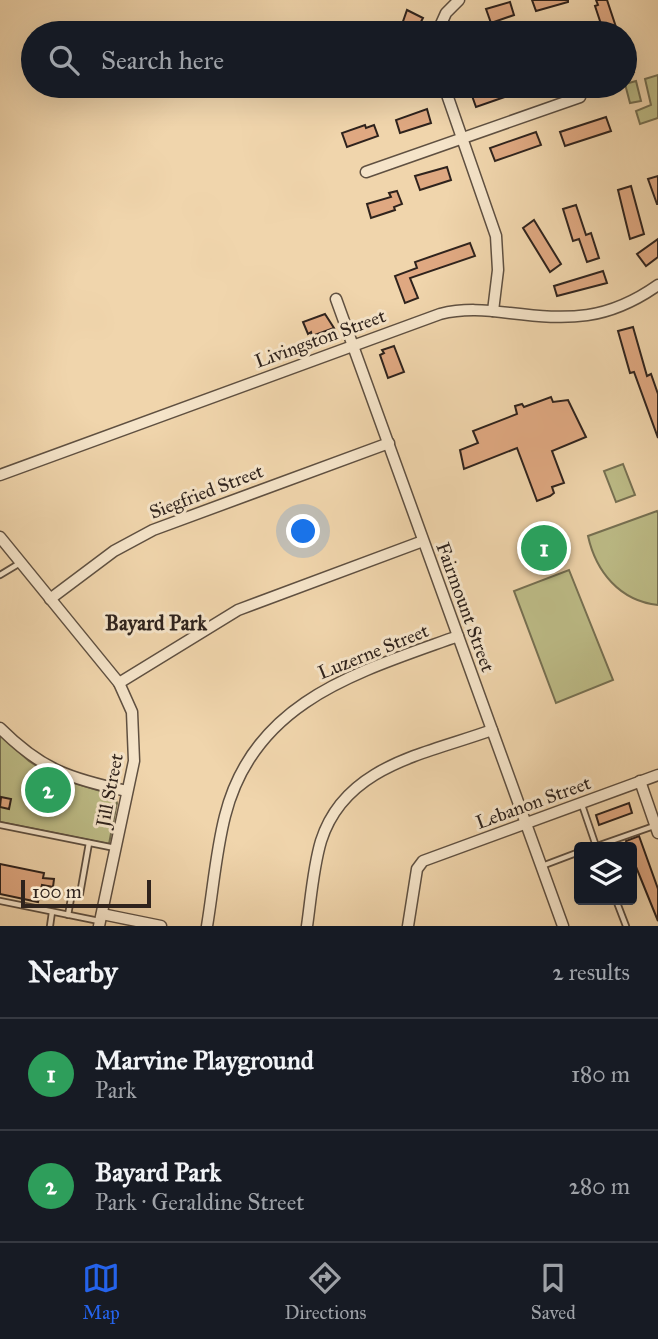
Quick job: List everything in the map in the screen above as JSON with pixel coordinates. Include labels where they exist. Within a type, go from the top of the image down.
[{"type":"street","points":[[442,21],[446,13],[459,0]]},
{"type":"street","points":[[448,98],[492,221],[498,246],[493,311]]},
{"type":"street","points":[[366,172],[577,98]]},
{"type":"street","name":"Livingston Street","points":[[0,475],[445,313],[493,311],[553,318],[589,317],[620,307],[658,285]]},
{"type":"street","name":"Fairmount Street","points":[[336,299],[563,926]]},
{"type":"street","name":"Siegfried Street","points":[[50,599],[114,551],[153,530],[389,443]]},
{"type":"street","name":"Jill Street","points":[[0,537],[4,550],[21,563],[119,683],[129,704],[135,731],[135,754],[101,921]]},
{"type":"street","points":[[119,683],[237,610],[423,541]]},
{"type":"street","name":"Luzerne Street","points":[[207,926],[229,801],[245,767],[272,731],[301,704],[347,676],[458,636]]},
{"type":"street","points":[[0,728],[33,758],[57,773],[79,781],[127,791]]},
{"type":"street","points":[[307,926],[320,845],[334,814],[350,791],[377,771],[492,730]]},
{"type":"street","name":"Lebanon Street","points":[[408,926],[416,873],[421,862],[658,775]]},
{"type":"street","points":[[640,781],[657,827]]},
{"type":"street","points":[[101,921],[161,926]]},
{"type":"lane","points":[[0,575],[21,563]]},
{"type":"lane","points":[[581,803],[594,842]]},
{"type":"lane","points":[[0,825],[115,848]]},
{"type":"lane","points":[[611,842],[657,827]]},
{"type":"lane","points":[[68,915],[72,893],[80,894],[89,843]]},
{"type":"lane","points":[[542,866],[574,854]]},
{"type":"lane","points":[[0,901],[101,921]]},
{"type":"lane","points":[[618,905],[626,926]]},
{"type":"lane","points":[[50,926],[52,912]]},
{"type":"shaded area","points":[[658,75],[658,118],[640,124],[636,111],[651,105],[645,79]]},
{"type":"shaded area","points":[[637,85],[641,101],[630,103],[629,98],[637,98]]},
{"type":"shaded area","points":[[623,464],[635,495],[616,502],[604,471]]},
{"type":"shaded area","points":[[657,511],[658,605],[632,598],[621,591],[604,573],[588,536]]},
{"type":"shaded area","points":[[560,537],[564,547],[528,560],[524,549]]},
{"type":"shaded area","points":[[569,570],[613,680],[556,703],[514,591]]},
{"type":"shaded area","points":[[0,735],[29,761],[54,777],[114,795],[117,803],[109,844],[0,822]]},
{"type":"building","points":[[532,0],[568,0],[568,2],[536,11]]},
{"type":"building","points":[[596,0],[607,0],[614,21],[600,21],[595,6],[598,5]]},
{"type":"building","points":[[510,2],[514,15],[490,21],[486,9]]},
{"type":"building","points":[[407,10],[423,18],[421,21],[403,21]]},
{"type":"building","points":[[473,98],[502,98],[476,107]]},
{"type":"building","points":[[427,109],[431,123],[400,133],[396,120]]},
{"type":"building","points":[[606,117],[611,131],[565,146],[560,132]]},
{"type":"building","points":[[365,125],[366,128],[374,125],[378,136],[347,147],[342,133]]},
{"type":"building","points":[[536,132],[541,145],[495,161],[490,148]]},
{"type":"building","points":[[447,167],[451,180],[420,190],[415,176]]},
{"type":"building","points":[[658,176],[658,204],[657,204],[648,179]]},
{"type":"building","points":[[631,186],[644,234],[630,239],[618,190]]},
{"type":"building","points":[[397,191],[402,204],[394,207],[395,210],[371,218],[367,204],[391,197],[389,193]]},
{"type":"building","points":[[576,205],[586,235],[591,233],[599,258],[587,262],[579,239],[573,241],[563,209]]},
{"type":"building","points":[[534,220],[561,264],[550,272],[523,228]]},
{"type":"building","points":[[658,239],[658,257],[646,266],[637,254]]},
{"type":"building","points":[[470,243],[475,256],[410,278],[418,298],[405,303],[395,276],[417,268],[415,262]]},
{"type":"building","points":[[603,271],[607,283],[557,296],[554,286]]},
{"type":"building","points":[[325,314],[334,328],[312,336],[311,332],[308,334],[303,322]]},
{"type":"building","points":[[633,327],[647,376],[651,374],[658,394],[658,438],[634,372],[630,373],[618,331]]},
{"type":"building","points":[[394,346],[404,372],[388,378],[380,355],[384,353],[382,350]]},
{"type":"building","points":[[551,397],[553,402],[568,400],[586,437],[552,451],[564,483],[552,487],[554,493],[537,501],[517,448],[464,469],[460,450],[478,443],[473,431],[517,414],[515,406],[522,404],[524,407]]},
{"type":"building","points":[[1,797],[11,799],[9,809],[0,807]]},
{"type":"building","points":[[629,803],[632,813],[599,825],[596,815]]},
{"type":"building","points":[[639,836],[658,889],[658,921],[637,869],[637,842],[626,841]]},
{"type":"building","points":[[0,864],[44,873],[43,878],[54,879],[53,887],[42,885],[38,902],[0,894]]},
{"type":"place","name":"Marvine Playground","points":[[544,548]]},
{"type":"place","name":"Bayard Park","points":[[48,790]]},
{"type":"district","name":"Bayard Park","points":[[156,623]]}]
